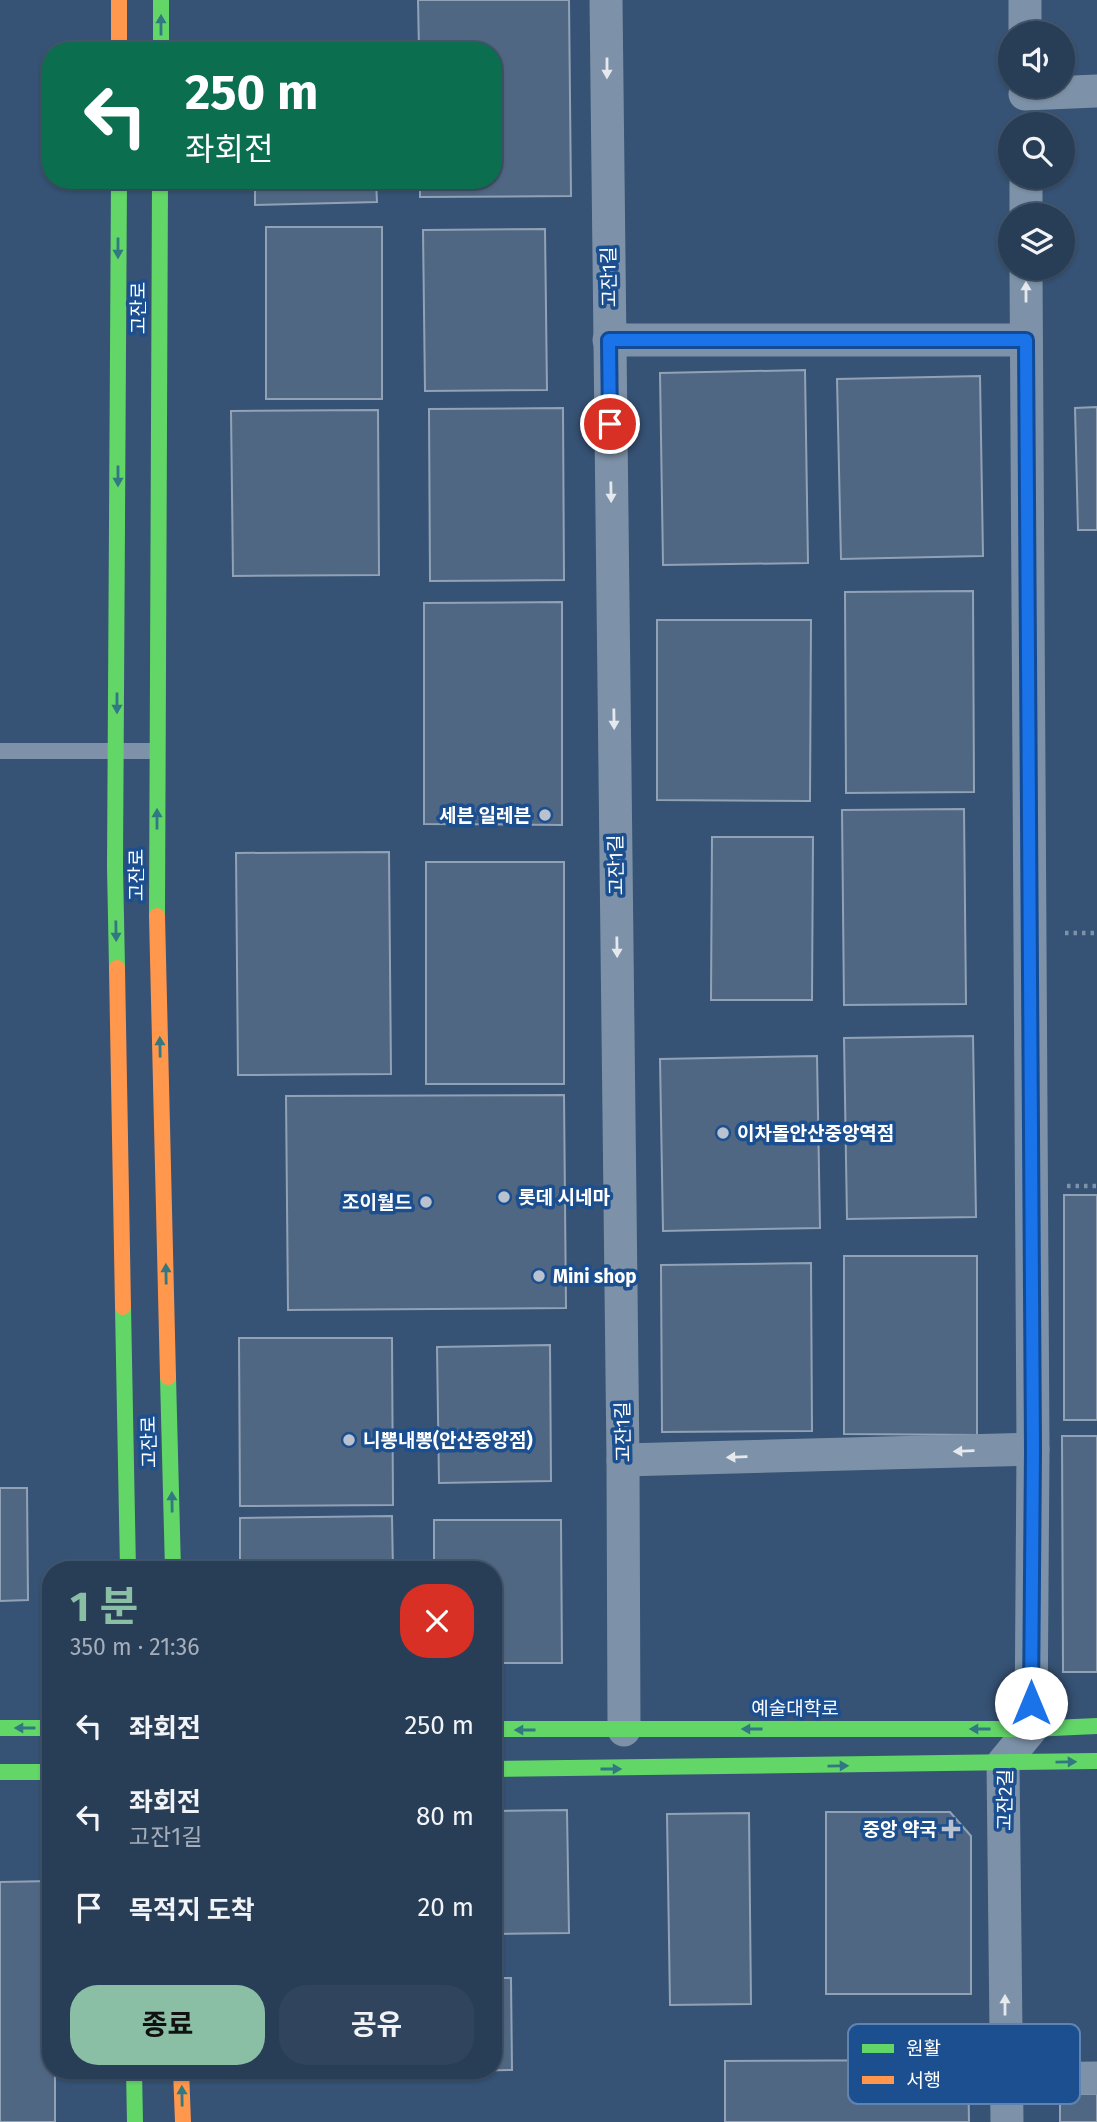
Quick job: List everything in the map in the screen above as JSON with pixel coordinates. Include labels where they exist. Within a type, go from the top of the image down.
[{"type":"street","points":[[119,0],[119,42]]},
{"type":"street","points":[[161,0],[161,42]]},
{"type":"street","name":"고잔1길","points":[[606,0],[624,1730]]},
{"type":"street","points":[[1025,0],[1025,21]]},
{"type":"street","points":[[1025,101],[1097,91]]},
{"type":"street","name":"고잔로","points":[[119,189],[115,881],[128,1561]]},
{"type":"street","name":"고잔로","points":[[160,189],[157,917],[173,1561]]},
{"type":"street","points":[[1026,280],[1033,1449],[1031,1729]]},
{"type":"street","points":[[609,340],[1026,340]]},
{"type":"street","points":[[623,1460],[1033,1449]]},
{"type":"street","name":"예술대학로","points":[[502,1730],[1031,1729],[1097,1726]]},
{"type":"street","points":[[0,1728],[42,1728]]},
{"type":"street","name":"고잔2길","points":[[1005,2024],[1003,1763],[1031,1729]]},
{"type":"street","points":[[502,1769],[1097,1761]]},
{"type":"street","points":[[0,1772],[42,1772]]},
{"type":"street","points":[[134,2079],[135,2122]]},
{"type":"street","points":[[181,2079],[183,2122]]},
{"type":"street","name":"고잔2길","points":[[1007,2104],[1007,2122]]},
{"type":"lane","points":[[0,751],[157,751]]},
{"type":"building","points":[[418,0],[569,0],[571,196],[420,197],[420,189],[502,189],[502,42],[419,42]]},
{"type":"building","points":[[255,189],[376,189],[377,202],[255,205]]},
{"type":"building","points":[[266,227],[382,227],[382,399],[266,399]]},
{"type":"building","points":[[545,229],[547,390],[425,391],[423,230]]},
{"type":"building","points":[[805,370],[808,563],[663,565],[660,373]]},
{"type":"building","points":[[980,376],[983,556],[841,559],[837,379]]},
{"type":"building","points":[[1097,407],[1097,530],[1078,530],[1075,408]]},
{"type":"building","points":[[563,408],[564,580],[430,581],[429,409]]},
{"type":"building","points":[[378,410],[379,575],[233,576],[231,411]]},
{"type":"building","points":[[973,591],[974,792],[846,793],[845,592]]},
{"type":"building","points":[[562,602],[562,825],[424,824],[424,603]]},
{"type":"building","points":[[657,620],[811,620],[810,801],[657,800]]},
{"type":"building","points":[[964,809],[966,1004],[844,1005],[842,810]]},
{"type":"building","points":[[712,837],[813,837],[812,1000],[711,1000]]},
{"type":"building","points":[[389,852],[391,1074],[238,1075],[236,853]]},
{"type":"building","points":[[426,862],[564,862],[564,1084],[426,1084]]},
{"type":"building","points":[[973,1036],[976,1217],[847,1219],[844,1038]]},
{"type":"building","points":[[817,1056],[820,1228],[663,1231],[660,1059]]},
{"type":"building","name":"조이월드","points":[[564,1095],[566,1308],[288,1310],[286,1096]]},
{"type":"building","points":[[1064,1195],[1097,1195],[1097,1420],[1064,1420]]},
{"type":"building","points":[[844,1256],[977,1256],[977,1435],[844,1434]]},
{"type":"building","points":[[811,1263],[812,1431],[662,1432],[661,1265]]},
{"type":"building","points":[[239,1338],[392,1338],[393,1505],[240,1506]]},
{"type":"building","points":[[550,1345],[551,1481],[439,1483],[437,1347]]},
{"type":"building","points":[[1062,1436],[1097,1436],[1097,1672],[1063,1672]]},
{"type":"building","points":[[0,1488],[27,1488],[28,1600],[0,1601]]},
{"type":"building","points":[[392,1516],[393,1561],[240,1561],[240,1518]]},
{"type":"building","points":[[434,1520],[561,1520],[562,1663],[502,1663],[502,1561],[434,1561]]},
{"type":"building","points":[[567,1810],[569,1933],[502,1934],[502,1811]]},
{"type":"building","points":[[826,1812],[950,1812],[971,1836],[971,1994],[826,1994]]},
{"type":"building","points":[[749,1813],[751,2004],[670,2005],[667,1814]]},
{"type":"building","points":[[42,1881],[42,2079],[55,2079],[55,2122],[0,2122],[0,1882]]},
{"type":"building","points":[[502,1978],[511,1978],[512,2070],[502,2070]]},
{"type":"building","points":[[848,2060],[848,2104],[969,2104],[969,2122],[725,2122],[725,2061]]},
{"type":"building","points":[[1080,2094],[1097,2094],[1097,2122],[1060,2122],[1060,2104],[1080,2104]]},
{"type":"traffic: fast","points":[[161,0],[161,42]]},
{"type":"traffic: fast","points":[[117,968],[115,867],[119,189]]},
{"type":"traffic: fast","points":[[157,916],[160,189]]},
{"type":"traffic: fast","points":[[123,1307],[128,1561]]},
{"type":"traffic: fast","points":[[168,1377],[173,1561]]},
{"type":"traffic: fast","points":[[502,1729],[1031,1729],[1097,1726]]},
{"type":"traffic: fast","points":[[0,1728],[42,1728]]},
{"type":"traffic: fast","points":[[502,1769],[1097,1761]]},
{"type":"traffic: fast","points":[[0,1772],[42,1772]]},
{"type":"traffic: fast","points":[[134,2079],[135,2122]]},
{"type":"traffic: slow","points":[[119,0],[119,42]]},
{"type":"traffic: slow","points":[[157,916],[168,1377]]},
{"type":"traffic: slow","points":[[117,968],[123,1307]]},
{"type":"traffic: slow","points":[[181,2079],[183,2122]]},
{"type":"place","name":"세븐 일레븐","points":[[545,815]]},
{"type":"place","name":"이차돌안산중앙역점","points":[[723,1133]]},
{"type":"place","name":"롯데 시네마","points":[[504,1197]]},
{"type":"place","name":"조이월드","points":[[426,1202]]},
{"type":"place","name":"Mini shop","points":[[539,1276]]},
{"type":"place","name":"니뽕내뽕(안산중앙점)","points":[[349,1440]]},
{"type":"place","name":"중앙 약국","points":[[951,1829]]},
{"type":"route","points":[[610,424],[609,340],[1026,340],[1033,1449],[1031,1703]]}]
